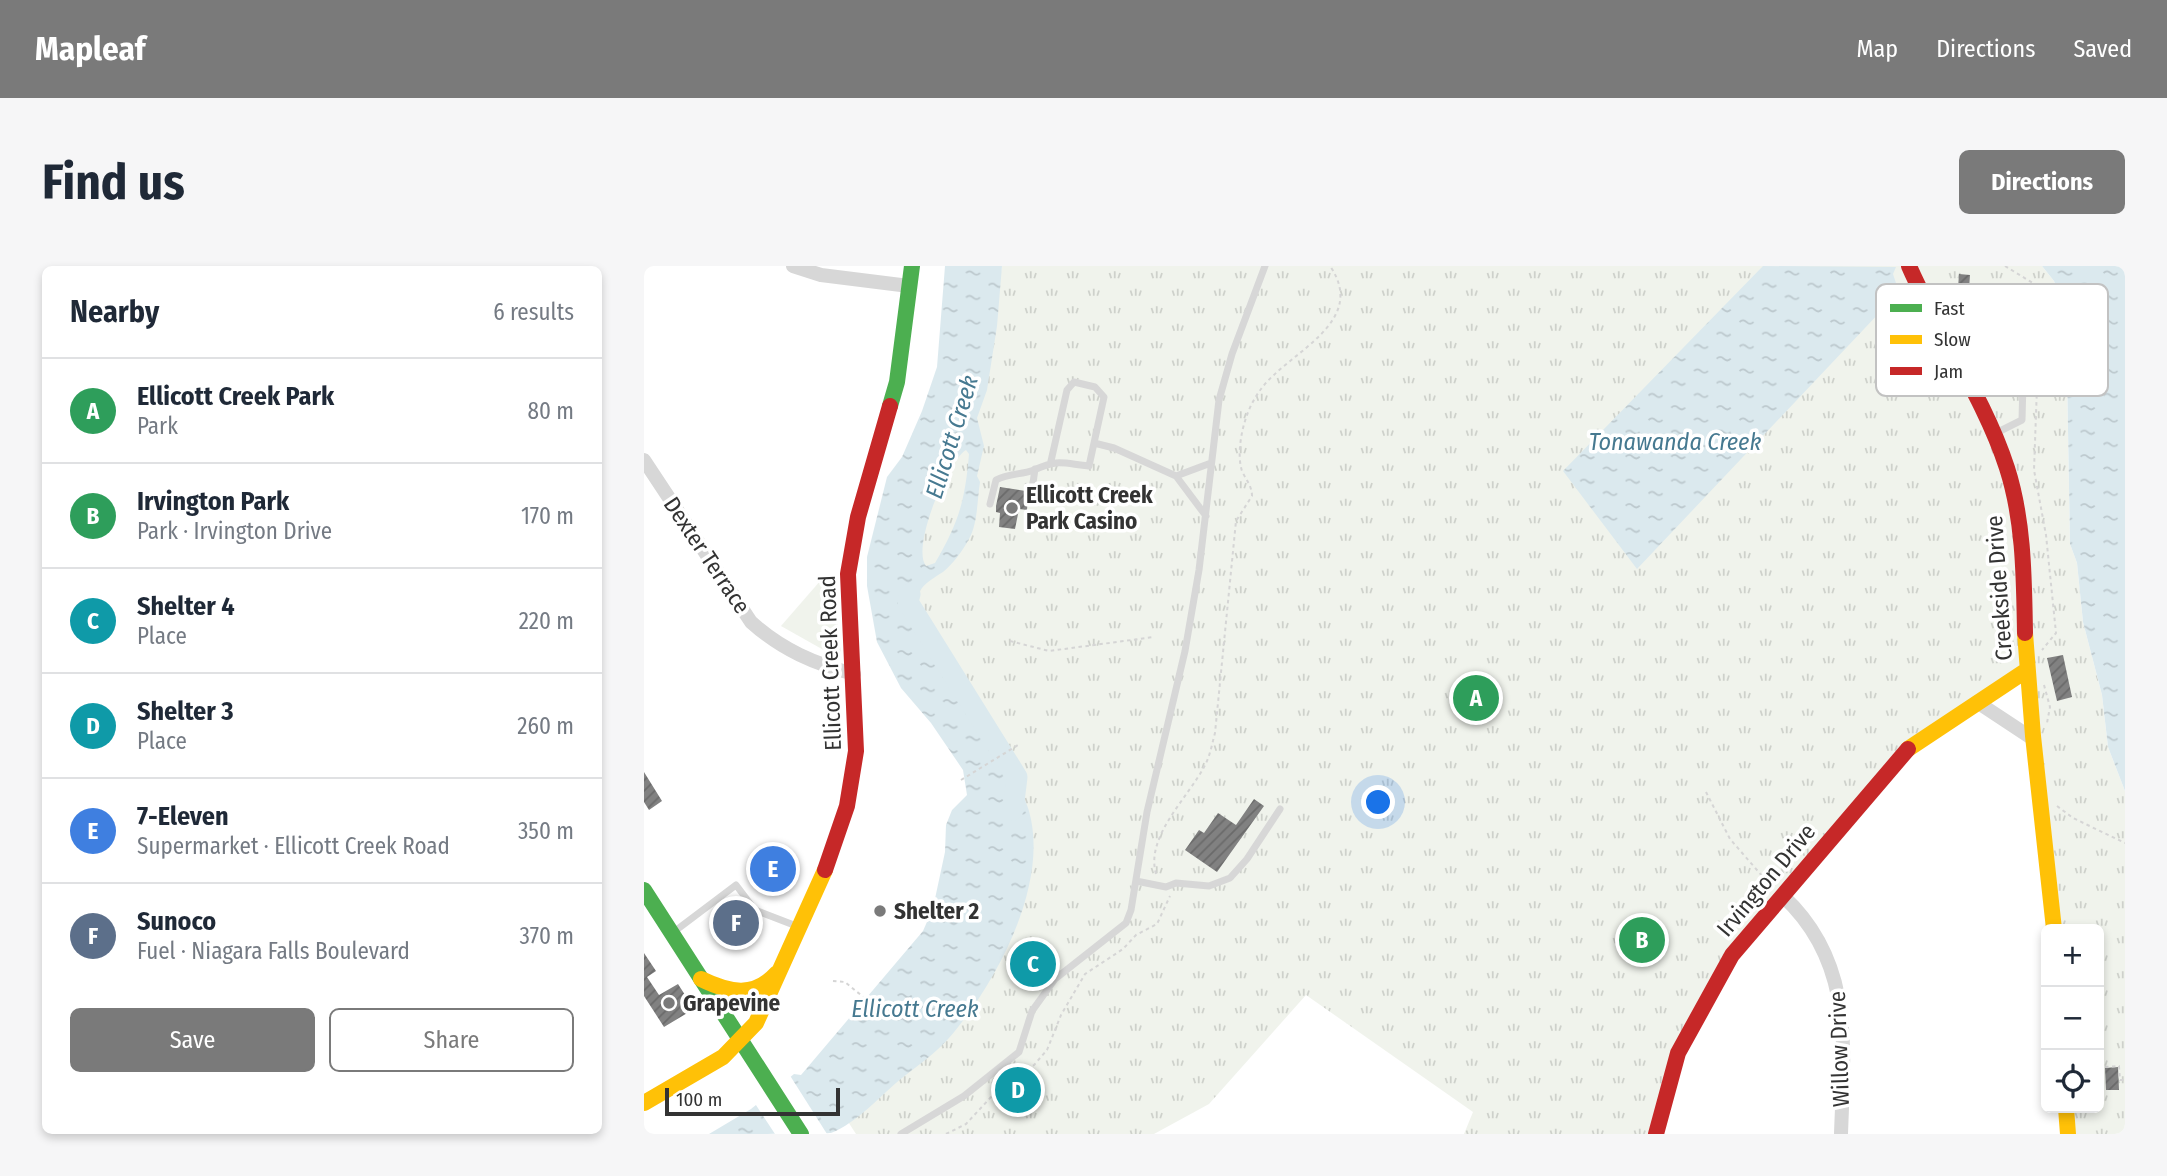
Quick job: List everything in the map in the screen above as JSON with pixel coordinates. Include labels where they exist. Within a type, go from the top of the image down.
[{"type":"street","points":[[793,266],[821,275],[909,286]]},
{"type":"street","name":"Ellicott Creek Road","points":[[742,1041],[757,1023],[801,928],[832,853],[847,806],[856,751],[855,674],[848,574],[858,517],[897,382],[912,266]]},
{"type":"street","name":"Creekside Drive","points":[[1909,266],[1917,284]]},
{"type":"street","name":"Creekside Drive","points":[[1975,396],[1996,434],[2015,498],[2022,542],[2054,924]]},
{"type":"street","name":"Dexter Terrace","points":[[644,460],[751,622],[766,636],[801,657],[855,674]]},
{"type":"street","name":"Irvington Drive","points":[[1656,1134],[1678,1053],[1703,1003],[1732,955],[1908,749],[2032,664]]},
{"type":"street","points":[[1978,702],[2039,734]]},
{"type":"street","points":[[645,894],[801,1134]]},
{"type":"street","name":"Willow Drive","points":[[1783,896],[1811,926],[1823,945],[1838,985],[1843,1045],[1841,1134]]},
{"type":"street","points":[[701,979],[719,988],[745,994],[766,985],[783,964]]},
{"type":"street","points":[[644,1103],[688,1079],[742,1041]]},
{"type":"street","points":[[2066,1113],[2068,1134]]},
{"type":"lane","points":[[901,1134],[964,1096],[1019,1052],[1032,1011],[1055,979],[1126,923],[1147,812],[1185,651],[1206,516],[1219,400],[1265,266]]},
{"type":"lane","points":[[990,504],[996,480],[1008,474],[1035,470],[1051,461],[1089,466],[1104,397],[1095,387],[1074,382],[1067,390],[1051,461]]},
{"type":"lane","points":[[1996,434],[2022,420],[2023,396]]},
{"type":"lane","points":[[1094,443],[1114,448],[1176,476],[1206,516]]},
{"type":"lane","points":[[1176,476],[1211,463]]},
{"type":"lane","points":[[1032,490],[1035,470]]},
{"type":"lane","points":[[1136,881],[1166,887],[1176,883],[1209,886],[1230,878],[1247,859],[1280,809]]},
{"type":"lane","points":[[671,933],[736,885],[755,910],[801,928]]},
{"type":"path","points":[[946,1134],[965,1124],[1004,1083],[1034,1065],[1047,1050],[1061,1015],[1085,974],[1123,949],[1136,935],[1157,924],[1170,897],[1157,877],[1153,861],[1162,834],[1206,763],[1215,733],[1236,521],[1252,496],[1241,469],[1241,435],[1247,415],[1262,388],[1331,326],[1340,303],[1340,283],[1330,266]]},
{"type":"path","points":[[2005,266],[2034,284]]},
{"type":"path","points":[[2032,664],[2056,633],[2046,535],[2034,470],[2037,396]]},
{"type":"path","points":[[1010,641],[1049,650],[1154,637]]},
{"type":"path","points":[[2039,734],[2051,716],[2043,679]]},
{"type":"path","points":[[961,780],[1018,745]]},
{"type":"path","points":[[1706,792],[1730,839],[1748,863],[1783,896]]},
{"type":"path","points":[[2056,805],[2073,818],[2125,842]]},
{"type":"path","points":[[833,981],[845,982],[873,1005]]},
{"type":"path","points":[[2105,1067],[2119,1066],[2120,1080],[2125,1080]]},
{"type":"green space","points":[[1002,266],[2042,266],[2055,284],[1876,284],[1876,396],[2067,396],[2070,544],[2077,563],[2083,622],[2102,695],[2108,747],[2125,791],[2125,1134],[2065,1134],[2063,1113],[2104,1113],[2104,924],[2052,924],[2027,671],[1908,749],[1703,1003],[1656,1134],[1464,1134],[1473,1112],[1306,995],[1209,1104],[1154,1134],[856,1134],[825,1086],[998,926],[1017,777],[908,602],[944,444],[994,313]]},
{"type":"green space","points":[[821,580],[834,588],[841,654],[836,657],[781,626]]},
{"type":"water","name":"Ellicott Creek","points":[[945,266],[1002,266],[997,326],[987,390],[977,418],[984,446],[977,476],[980,482],[974,526],[969,539],[954,561],[923,587],[918,597],[917,613],[920,629],[931,655],[947,677],[962,685],[969,693],[1025,800],[1033,840],[1032,870],[1025,901],[1000,962],[967,1016],[938,1049],[850,1123],[831,1133],[709,1134],[751,1109],[794,1074],[801,1075],[923,931],[933,908],[945,852],[946,825],[952,810],[967,795],[963,770],[931,723],[901,688],[877,642],[867,586],[867,557],[887,477],[902,457],[937,367]],"holes":[[[966,450],[969,454],[963,498],[955,523],[935,563],[926,566],[923,542],[933,505],[958,457]]]},
{"type":"water","name":"Tonawanda Creek","points":[[1763,266],[1896,267],[1893,274],[1896,284],[1876,284],[1876,316],[1637,569],[1563,471]]},
{"type":"water","points":[[2042,266],[2125,266],[2125,791],[2108,747],[2102,695],[2083,622],[2077,563],[2070,544],[2067,396],[2108,396],[2108,284],[2055,284]]},
{"type":"pier","points":[[789,1074],[827,1134],[775,1134],[754,1102]]},
{"type":"building","points":[[1959,274],[1970,275],[1969,284],[1958,284]]},
{"type":"building","name":"Ellicott Creek Park Casino","points":[[1000,487],[1026,491],[1028,495],[1027,510],[1019,509],[1015,529],[999,527],[1000,513],[996,512],[996,506]]},
{"type":"building","points":[[2063,655],[2072,697],[2057,701],[2047,658]]},
{"type":"building","points":[[644,772],[662,801],[649,810],[644,802]]},
{"type":"building","points":[[1254,799],[1264,806],[1217,872],[1185,850],[1199,830],[1204,833],[1218,813],[1236,825]]},
{"type":"building","points":[[775,846],[794,873],[771,891],[751,864]]},
{"type":"building","points":[[729,899],[758,936],[744,947],[715,909]]},
{"type":"building","name":"Shelter 2","points":[[877,904],[887,909],[883,918],[873,913]]},
{"type":"building","name":"Grapevine","points":[[644,953],[656,971],[647,977],[659,995],[678,984],[694,1009],[664,1027],[644,996]]},
{"type":"building","points":[[1032,955],[1042,960],[1035,973],[1025,967]]},
{"type":"building","points":[[2118,1067],[2119,1090],[2106,1090],[2105,1068]]},
{"type":"building","points":[[1019,1082],[1026,1089],[1017,1099],[1010,1091]]},
{"type":"waterway","name":"Ellicott Creek","points":[[910,594],[908,602],[1017,777],[1013,810]]},
{"type":"traffic: fast","points":[[890,406],[897,382],[912,266]]},
{"type":"traffic: fast","points":[[644,890],[801,1134]]},
{"type":"traffic: slow","points":[[2025,633],[2053,924]]},
{"type":"traffic: slow","points":[[1908,749],[2027,670]]},
{"type":"traffic: slow","points":[[644,1103],[723,1057],[756,1023],[825,870]]},
{"type":"traffic: slow","points":[[701,979],[741,991],[760,986],[777,973]]},
{"type":"traffic: slow","points":[[2066,1113],[2068,1134]]},
{"type":"traffic: jam","points":[[1909,266],[1917,284]]},
{"type":"traffic: jam","points":[[1976,396],[1997,442],[2013,488],[2020,529],[2025,633]]},
{"type":"traffic: jam","points":[[825,870],[847,806],[856,751],[848,574],[858,517],[890,406]]},
{"type":"traffic: jam","points":[[1656,1134],[1678,1053],[1732,955],[1908,749]]},
{"type":"place","name":"Ellicott Creek Park Casino","points":[[1012,508]]},
{"type":"place","name":"Ellicott Creek Park","points":[[1476,698]]},
{"type":"place","name":"7-Eleven","points":[[773,869]]},
{"type":"place","name":"Shelter 2","points":[[880,911]]},
{"type":"place","name":"Sunoco","points":[[736,923]]},
{"type":"place","name":"Irvington Park","points":[[1642,940]]},
{"type":"place","name":"Shelter 4","points":[[1033,964]]},
{"type":"place","name":"Grapevine","points":[[669,1003]]},
{"type":"place","name":"Shelter 3","points":[[1018,1090]]}]
